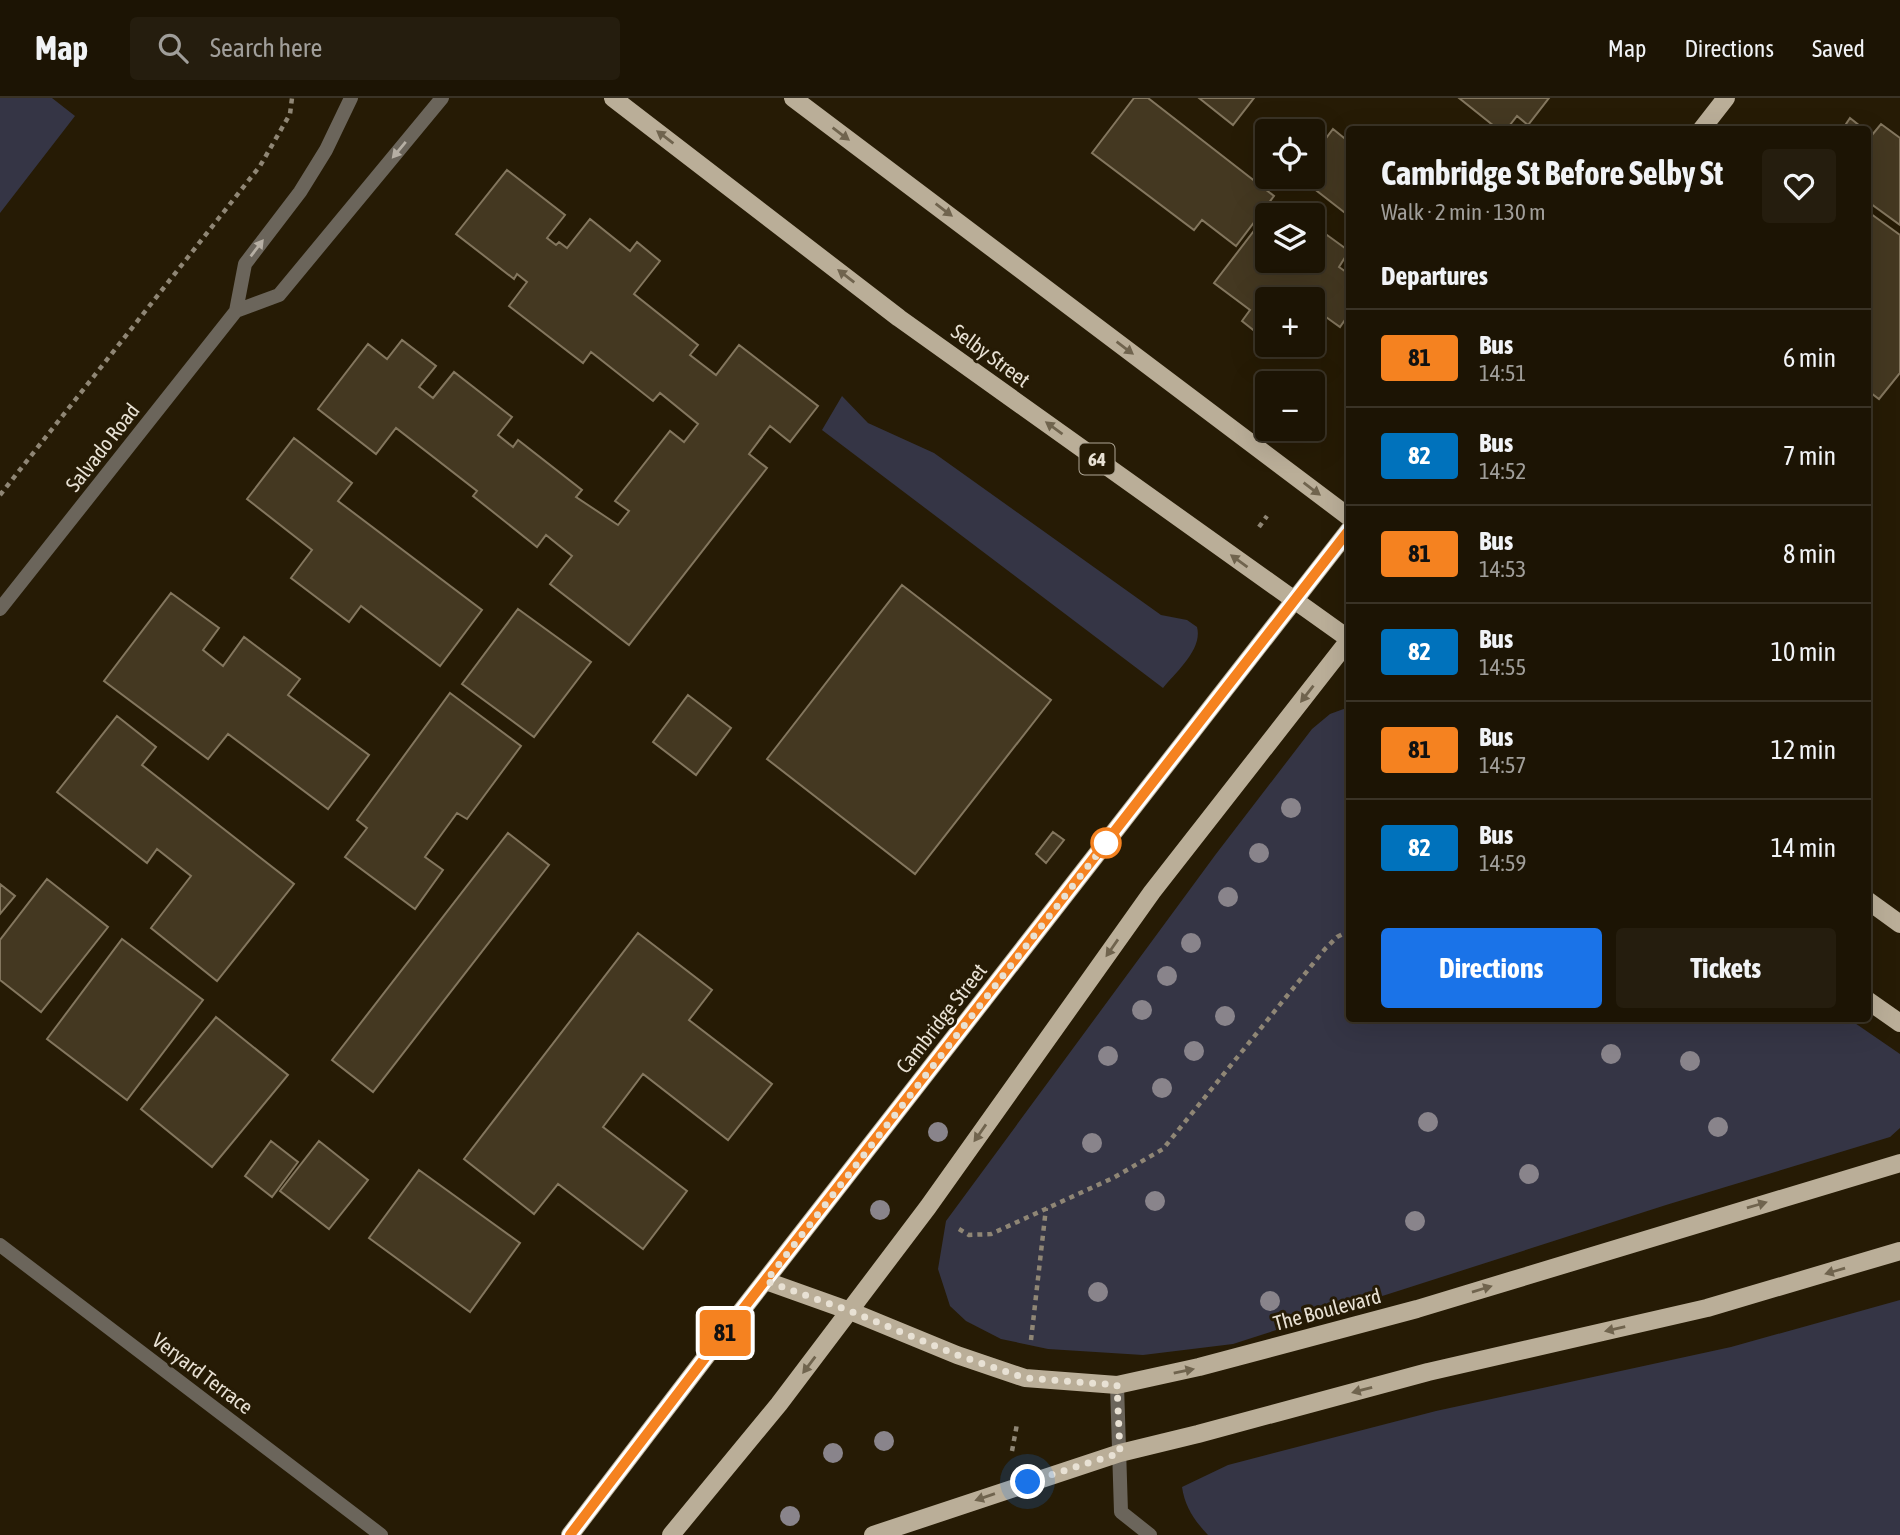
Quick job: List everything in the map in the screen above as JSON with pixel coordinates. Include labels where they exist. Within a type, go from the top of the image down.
[{"type":"main road","name":"Selby Street","points":[[613,98],[900,318],[1346,638]]},
{"type":"main road","points":[[793,98],[1346,515]]},
{"type":"main road","points":[[1704,126],[1726,98]]},
{"type":"main road","name":"Cambridge Street","points":[[570,1535],[1346,534]]},
{"type":"main road","points":[[671,1535],[779,1404],[850,1311],[928,1207],[1152,892],[1346,644]]},
{"type":"main road","points":[[1871,903],[1900,924]]},
{"type":"main road","points":[[1871,1003],[1900,1023]]},
{"type":"main road","name":"The Boulevard","points":[[766,1281],[850,1311],[957,1355],[1025,1378],[1117,1385],[1199,1367],[1417,1309],[1900,1163]]},
{"type":"main road","points":[[873,1535],[1120,1453],[1428,1372],[1707,1308],[1900,1251]]},
{"type":"street","name":"Salvado Road","points":[[0,609],[236,312],[245,264],[300,192],[326,150],[351,98]]},
{"type":"street","name":"Salvado Road","points":[[236,312],[279,295],[442,98]]},
{"type":"street","name":"Veryard Terrace","points":[[0,1245],[381,1535]]},
{"type":"street","points":[[1117,1385],[1121,1512],[1150,1535]]},
{"type":"path","points":[[0,495],[260,166],[290,114],[292,98]]},
{"type":"path","points":[[1259,527],[1267,516]]},
{"type":"path","points":[[952,1226],[969,1235],[991,1234],[1112,1178],[1163,1149],[1325,949],[1346,932]]},
{"type":"path","points":[[1031,1340],[1046,1208]]},
{"type":"path","points":[[1011,1458],[1017,1424]]},
{"type":"shaded area","points":[[0,98],[52,98],[75,116],[0,213]]},
{"type":"shaded area","points":[[842,396],[868,423],[934,453],[1161,615],[1187,620],[1197,627],[1196,644],[1187,660],[1163,688],[822,430]]},
{"type":"shaded area","points":[[1346,708],[1346,1022],[1853,1022],[1900,1054],[1900,1128],[1890,1137],[1666,1205],[1233,1344],[1143,1355],[1048,1349],[1001,1339],[966,1321],[950,1306],[938,1269],[946,1221],[1216,854],[1312,729],[1330,714]]},
{"type":"shaded area","points":[[1900,1300],[1900,1535],[1208,1535],[1191,1513],[1183,1494],[1182,1487],[1228,1465],[1436,1411],[1731,1347]]},
{"type":"building","points":[[1134,98],[1148,98],[1255,181],[1255,189],[1265,189],[1274,196],[1269,203],[1255,203],[1255,221],[1236,246],[1202,220],[1194,230],[1092,153]]},
{"type":"building","points":[[1199,98],[1254,98],[1233,125]]},
{"type":"building","points":[[1459,98],[1549,98],[1528,125],[1517,116],[1509,126],[1494,126]]},
{"type":"building","points":[[1850,118],[1860,126],[1845,126]]},
{"type":"building","points":[[1881,124],[1900,138],[1900,225],[1871,204],[1872,135]]},
{"type":"building","points":[[1333,129],[1346,140],[1346,214],[1314,189],[1325,189],[1325,140]]},
{"type":"building","points":[[507,170],[565,215],[547,238],[556,245],[559,242],[567,248],[590,219],[630,251],[637,242],[660,261],[634,294],[698,345],[690,355],[716,375],[739,345],[818,406],[790,442],[770,426],[749,454],[767,468],[629,645],[550,584],[572,556],[546,535],[537,547],[473,496],[477,491],[396,428],[376,454],[318,409],[368,344],[387,359],[402,340],[436,366],[419,387],[433,398],[454,372],[512,417],[498,435],[513,447],[518,440],[582,490],[576,497],[618,525],[629,511],[615,501],[670,431],[684,442],[698,424],[660,393],[653,401],[591,352],[583,363],[509,306],[527,282],[517,274],[514,279],[456,234]]},
{"type":"building","points":[[1871,214],[1900,235],[1900,373],[1879,399],[1871,393]]},
{"type":"building","points":[[1255,229],[1255,273],[1325,273],[1325,234],[1346,249],[1346,256],[1339,267],[1346,272],[1346,318],[1340,327],[1325,316],[1325,287],[1255,287],[1255,331],[1242,321],[1250,310],[1214,283]]},
{"type":"building","points":[[294,438],[352,483],[338,501],[482,610],[440,666],[361,606],[349,622],[291,578],[312,550],[247,499]]},
{"type":"building","points":[[902,585],[1051,700],[915,874],[767,759]]},
{"type":"building","points":[[171,593],[219,628],[203,650],[223,666],[244,637],[300,679],[288,695],[369,755],[328,809],[228,734],[208,759],[104,681]]},
{"type":"building","points":[[518,609],[591,662],[534,737],[462,684]]},
{"type":"building","points":[[450,693],[521,746],[467,819],[457,813],[425,857],[443,870],[415,909],[345,857],[367,828],[357,820]]},
{"type":"building","points":[[688,695],[731,728],[696,775],[653,742]]},
{"type":"building","points":[[117,716],[156,747],[142,765],[294,884],[217,981],[151,928],[191,876],[157,849],[147,863],[57,792]]},
{"type":"building","points":[[1053,832],[1064,840],[1046,863],[1036,854]]},
{"type":"building","points":[[508,833],[549,865],[373,1092],[332,1060]]},
{"type":"building","points":[[47,879],[108,927],[41,1012],[0,980],[0,940]]},
{"type":"building","points":[[0,884],[15,896],[0,914]]},
{"type":"building","points":[[638,933],[712,990],[689,1020],[772,1084],[728,1140],[643,1074],[603,1127],[687,1191],[643,1249],[558,1184],[534,1214],[464,1159]]},
{"type":"building","points":[[122,939],[203,1000],[127,1100],[47,1039]]},
{"type":"building","points":[[216,1017],[288,1075],[212,1167],[141,1109]]},
{"type":"building","points":[[271,1141],[298,1162],[272,1197],[245,1176]]},
{"type":"building","points":[[319,1141],[368,1180],[329,1229],[280,1191]]},
{"type":"building","points":[[419,1170],[520,1243],[470,1312],[369,1238]]},
{"type":"bus line","name":"81","points":[[570,1535],[1346,534]]},
{"type":"route","points":[[1028,1482],[1120,1453],[1117,1385],[1025,1378],[957,1355],[850,1311],[766,1281],[1106,843]]}]
